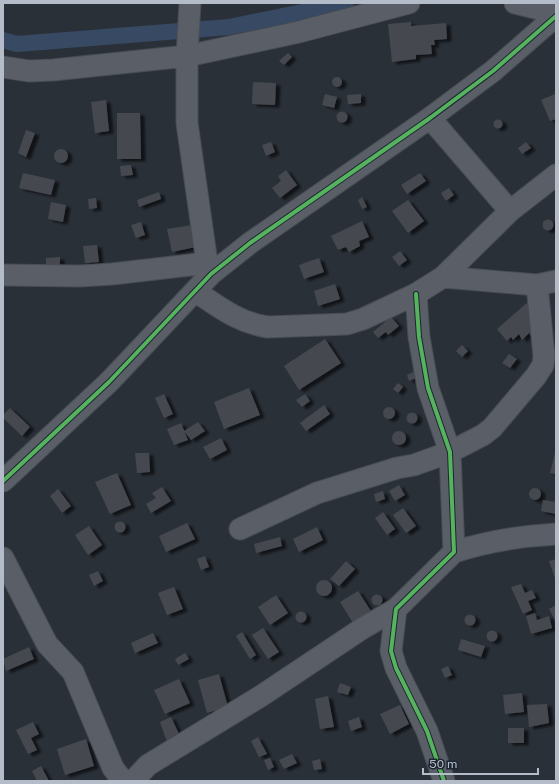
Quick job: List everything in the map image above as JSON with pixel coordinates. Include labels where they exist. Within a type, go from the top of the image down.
[{"type":"street","points":[[190,3],[187,56],[188,131],[209,268]]},
{"type":"street","points":[[3,67],[29,71],[53,70],[187,56],[299,32],[409,3]]},
{"type":"street","points":[[517,3],[556,14]]},
{"type":"street","points":[[3,481],[109,382],[195,291],[209,268],[250,243],[430,118],[493,71],[556,14]]},
{"type":"street","points":[[430,118],[510,212]]},
{"type":"street","points":[[195,291],[234,317],[245,322],[268,327],[347,324],[362,319],[416,294],[443,278],[510,212],[554,180]]},
{"type":"street","points":[[3,275],[80,276],[209,268]]},
{"type":"street","points":[[240,529],[332,487],[414,465],[450,452],[492,428],[536,376],[543,365],[544,356],[546,283],[443,278]]},
{"type":"street","points":[[416,294],[419,337],[428,388],[450,452],[454,552]]},
{"type":"street","points":[[133,781],[148,765],[261,696],[363,628],[396,609],[454,552],[483,542],[506,538],[556,534]]},
{"type":"street","points":[[3,558],[47,644],[73,672],[113,768],[123,781]]},
{"type":"street","points":[[396,609],[391,651],[392,659],[426,731],[444,781]]},
{"type":"building","points":[[411,22],[411,26],[446,23],[447,39],[434,40],[435,45],[431,45],[432,54],[416,55],[416,59],[392,62],[388,24]]},
{"type":"building","points":[[288,53],[292,57],[284,65],[279,61]]},
{"type":"building","points":[[335,77],[339,77],[341,78],[341,86],[335,87],[332,84],[332,80]]},
{"type":"building","points":[[253,82],[276,83],[275,105],[252,104]]},
{"type":"building","points":[[325,94],[337,97],[334,108],[322,105]]},
{"type":"building","points":[[361,94],[361,103],[348,104],[347,95]]},
{"type":"building","points":[[555,94],[556,119],[550,121],[541,100]]},
{"type":"building","points":[[106,100],[109,131],[95,133],[91,102]]},
{"type":"building","points":[[340,112],[344,112],[346,113],[346,121],[340,122],[337,119],[337,115]]},
{"type":"building","points":[[117,113],[140,113],[141,159],[117,159]]},
{"type":"building","points":[[498,119],[503,124],[498,129],[493,124]]},
{"type":"building","points":[[26,130],[35,133],[26,157],[18,153]]},
{"type":"building","points":[[271,142],[275,152],[266,156],[262,145]]},
{"type":"building","points":[[526,142],[531,148],[522,154],[518,148]]},
{"type":"building","points":[[58,149],[64,149],[68,153],[68,159],[64,163],[58,163],[54,159],[54,153]]},
{"type":"building","points":[[131,165],[133,175],[121,176],[120,166]]},
{"type":"building","points":[[286,170],[297,185],[280,198],[272,188],[281,181],[278,176]]},
{"type":"building","points":[[23,173],[55,180],[51,195],[19,188]]},
{"type":"building","points":[[420,173],[426,181],[407,194],[401,185]]},
{"type":"building","points":[[449,188],[454,195],[446,201],[441,193]]},
{"type":"building","points":[[159,192],[161,199],[139,207],[137,200]]},
{"type":"building","points":[[362,197],[367,207],[362,209],[358,200]]},
{"type":"building","points":[[96,198],[97,208],[89,209],[88,199]]},
{"type":"building","points":[[408,200],[424,221],[408,233],[392,211]]},
{"type":"building","points":[[51,202],[66,205],[63,222],[48,219]]},
{"type":"building","points":[[546,220],[550,220],[552,221],[552,229],[546,230],[543,227],[543,223]]},
{"type":"building","points":[[362,221],[369,237],[359,241],[360,246],[349,252],[346,247],[338,250],[331,236]]},
{"type":"building","points":[[141,222],[145,235],[136,238],[131,225]]},
{"type":"building","points":[[192,225],[196,247],[172,252],[167,229]]},
{"type":"building","points":[[97,245],[99,262],[85,263],[83,246]]},
{"type":"building","points":[[400,251],[407,260],[399,266],[392,257]]},
{"type":"building","points":[[60,257],[60,269],[46,270],[46,258]]},
{"type":"building","points":[[319,258],[324,272],[304,279],[299,265]]},
{"type":"building","points":[[335,284],[340,299],[318,306],[314,291]]},
{"type":"building","points":[[528,302],[539,315],[532,337],[529,333],[522,340],[519,334],[513,340],[511,337],[507,341],[497,329]]},
{"type":"building","points":[[391,317],[399,326],[388,335],[386,332],[378,338],[373,332]]},
{"type":"building","points":[[325,339],[341,363],[299,390],[284,366]]},
{"type":"building","points":[[462,345],[468,351],[462,357],[456,351]]},
{"type":"building","points":[[509,354],[517,359],[510,368],[502,363]]},
{"type":"building","points":[[418,370],[421,376],[409,381],[407,375]]},
{"type":"building","points":[[398,383],[403,387],[398,393],[393,389]]},
{"type":"building","points":[[249,388],[260,415],[224,429],[214,402]]},
{"type":"building","points":[[164,394],[173,414],[164,418],[155,398]]},
{"type":"building","points":[[305,394],[310,401],[302,407],[296,400]]},
{"type":"building","points":[[324,405],[330,414],[306,431],[300,423]]},
{"type":"building","points":[[391,407],[394,408],[394,418],[387,419],[384,418],[383,411],[384,408]]},
{"type":"building","points":[[10,408],[30,427],[22,436],[3,418],[3,415]]},
{"type":"building","points":[[410,413],[414,413],[416,414],[416,422],[410,423],[407,420],[407,416]]},
{"type":"building","points":[[198,422],[205,431],[191,440],[184,431]]},
{"type":"building","points":[[181,423],[188,440],[174,445],[167,429]]},
{"type":"building","points":[[399,431],[404,433],[406,438],[404,443],[399,445],[394,443],[392,438],[394,433]]},
{"type":"building","points":[[221,438],[227,450],[210,459],[203,447]]},
{"type":"building","points":[[135,453],[149,453],[150,472],[137,473]]},
{"type":"building","points":[[556,453],[556,474],[550,473]]},
{"type":"building","points":[[117,473],[131,505],[110,514],[95,482]]},
{"type":"building","points":[[399,485],[405,495],[395,501],[389,491]]},
{"type":"building","points":[[162,487],[171,501],[151,513],[146,504],[156,498],[152,493]]},
{"type":"building","points":[[537,488],[540,489],[540,499],[533,500],[530,499],[529,492],[530,489]]},
{"type":"building","points":[[58,489],[71,506],[62,513],[50,496]]},
{"type":"building","points":[[383,491],[385,499],[376,502],[374,494]]},
{"type":"building","points":[[543,500],[556,502],[556,514],[541,511]]},
{"type":"building","points":[[403,508],[416,526],[406,533],[393,515]]},
{"type":"building","points":[[383,512],[395,529],[387,535],[375,518]]},
{"type":"building","points":[[120,521],[124,523],[126,527],[124,531],[120,533],[116,531],[114,527],[116,523]]},
{"type":"building","points":[[187,523],[195,539],[166,552],[159,536]]},
{"type":"building","points":[[89,526],[102,545],[88,555],[75,535]]},
{"type":"building","points":[[317,527],[323,540],[299,552],[293,539]]},
{"type":"building","points":[[280,537],[282,546],[256,553],[254,544]]},
{"type":"building","points":[[205,556],[209,567],[201,570],[197,559]]},
{"type":"building","points":[[556,559],[556,581],[549,561]]},
{"type":"building","points":[[346,561],[355,569],[339,586],[330,579]]},
{"type":"building","points":[[98,571],[103,581],[94,586],[89,575]]},
{"type":"building","points":[[321,580],[327,580],[332,585],[330,594],[327,596],[321,596],[316,591],[316,585]]},
{"type":"building","points":[[521,584],[525,593],[532,590],[536,598],[528,601],[532,610],[523,614],[511,587]]},
{"type":"building","points":[[174,587],[183,609],[167,615],[158,593]]},
{"type":"building","points":[[358,591],[371,611],[353,623],[340,602]]},
{"type":"building","points":[[377,594],[381,596],[383,600],[381,604],[377,606],[373,604],[371,600],[373,596]]},
{"type":"building","points":[[276,595],[288,613],[270,625],[258,607]]},
{"type":"building","points":[[556,605],[556,622],[549,609]]},
{"type":"building","points":[[301,611],[305,613],[307,617],[305,621],[301,623],[297,621],[295,617],[297,613]]},
{"type":"building","points":[[535,613],[537,620],[549,616],[552,628],[531,634],[526,616]]},
{"type":"building","points":[[470,614],[474,616],[476,620],[474,624],[470,626],[466,624],[464,620],[466,616]]},
{"type":"building","points":[[263,628],[279,652],[268,659],[252,635]]},
{"type":"building","points":[[492,630],[496,632],[498,636],[496,640],[492,642],[488,640],[486,636],[488,632]]},
{"type":"building","points":[[242,632],[256,655],[250,659],[236,636]]},
{"type":"building","points":[[153,633],[158,643],[135,653],[131,643]]},
{"type":"building","points":[[461,639],[485,646],[481,657],[458,650]]},
{"type":"building","points":[[29,647],[34,659],[6,671],[3,659]]},
{"type":"building","points":[[185,653],[189,659],[178,665],[175,659]]},
{"type":"building","points":[[448,666],[452,675],[445,678],[441,669]]},
{"type":"building","points":[[219,674],[228,707],[207,713],[198,680]]},
{"type":"building","points":[[179,679],[190,703],[165,714],[154,690]]},
{"type":"building","points":[[340,683],[351,687],[348,695],[337,692]]},
{"type":"building","points":[[522,693],[524,712],[505,714],[503,695]]},
{"type":"building","points":[[328,696],[334,727],[320,729],[315,699]]},
{"type":"building","points":[[547,704],[549,723],[529,727],[527,705]]},
{"type":"building","points":[[400,705],[409,724],[390,734],[380,714]]},
{"type":"building","points":[[171,717],[181,738],[168,745],[160,722]]},
{"type":"building","points":[[359,717],[362,727],[351,731],[348,721]]},
{"type":"building","points":[[33,722],[39,734],[31,738],[37,750],[28,754],[16,730]]},
{"type":"building","points":[[508,728],[524,728],[524,743],[508,743]]},
{"type":"building","points":[[258,737],[267,754],[259,757],[251,741]]},
{"type":"building","points":[[86,739],[94,766],[65,775],[57,749]]},
{"type":"building","points":[[292,754],[297,763],[284,769],[279,760]]},
{"type":"building","points":[[270,758],[274,767],[268,770],[264,760]]},
{"type":"building","points":[[320,759],[322,769],[314,770],[312,761]]},
{"type":"building","points":[[41,766],[49,781],[37,781],[32,771]]},
{"type":"waterway","points":[[3,40],[17,44],[229,27],[346,3]]},
{"type":"cycle path","points":[[3,481],[109,382],[211,274],[250,243],[430,118],[493,71],[556,16]]},
{"type":"cycle path","points":[[416,294],[419,337],[428,388],[450,452],[454,552],[396,609],[391,651],[396,668],[427,731],[444,781]]}]
